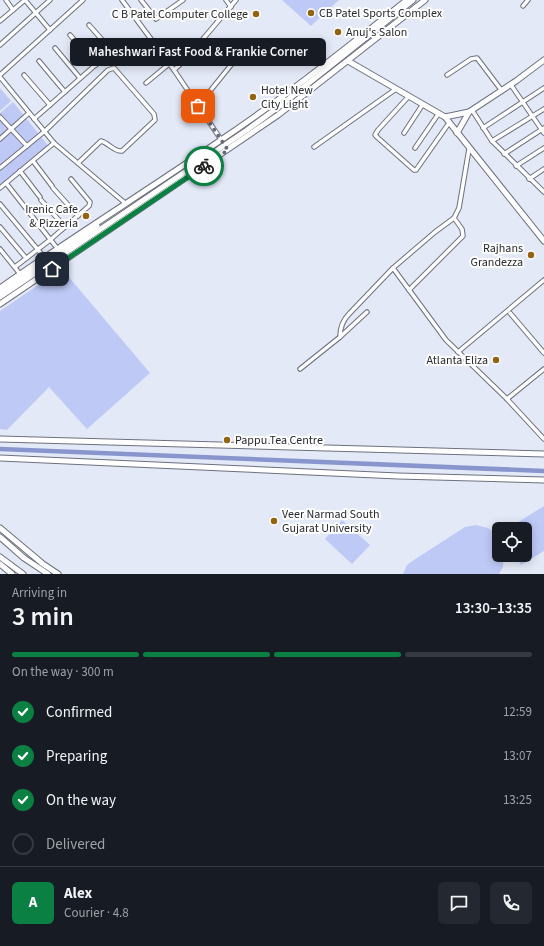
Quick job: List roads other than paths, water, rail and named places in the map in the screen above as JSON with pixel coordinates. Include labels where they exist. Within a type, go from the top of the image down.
[{"type":"main road","points":[[0,292],[223,142],[407,0]]},
{"type":"main road","points":[[0,297],[282,100],[290,98],[413,0]]},
{"type":"main road","points":[[0,304],[280,114],[425,0]]},
{"type":"main road","points":[[445,117],[470,111],[511,85],[544,60]]},
{"type":"main road","points":[[348,61],[445,117],[544,242]]},
{"type":"main road","points":[[457,133],[470,111]]},
{"type":"main road","points":[[0,288],[57,248],[223,142]]},
{"type":"main road","points":[[0,439],[544,454]]},
{"type":"main road","points":[[0,458],[398,476],[544,480]]},
{"type":"main road","points":[[0,528],[43,564],[58,574]]},
{"type":"main road","points":[[0,537],[24,558],[48,574]]},
{"type":"main road","points":[[0,557],[23,574]]},
{"type":"main road","points":[[0,564],[12,574]]},
{"type":"street","points":[[6,0],[13,10]]},
{"type":"street","points":[[1,20],[25,0],[50,30]]},
{"type":"street","points":[[0,44],[50,0]]},
{"type":"street","points":[[83,0],[0,76],[54,143],[126,203]]},
{"type":"street","points":[[122,0],[174,70],[228,150]]},
{"type":"street","points":[[142,0],[156,19],[183,0]]},
{"type":"street","points":[[226,0],[230,7]]},
{"type":"street","points":[[174,70],[236,0]]},
{"type":"street","points":[[523,6],[528,0]]},
{"type":"street","points":[[90,25],[112,51]]},
{"type":"street","points":[[70,35],[96,65]]},
{"type":"street","points":[[199,43],[219,60]]},
{"type":"street","points":[[130,62],[155,44]]},
{"type":"street","points":[[34,119],[117,46]]},
{"type":"street","points":[[55,48],[80,78]]},
{"type":"street","points":[[447,75],[471,59],[477,58],[502,91]]},
{"type":"street","points":[[39,61],[65,92]]},
{"type":"street","points":[[146,83],[169,64]]},
{"type":"street","points":[[198,106],[231,65]]},
{"type":"street","points":[[0,168],[45,131],[108,70],[112,68],[116,69],[154,114],[155,120],[122,151],[118,151],[106,143],[101,142],[78,163]]},
{"type":"street","points":[[24,75],[50,105]]},
{"type":"street","points":[[504,154],[543,130],[511,85]]},
{"type":"street","points":[[483,128],[544,88]]},
{"type":"street","points":[[314,147],[396,89]]},
{"type":"street","points":[[409,96],[378,130],[376,135],[414,170],[416,170],[449,123]]},
{"type":"street","points":[[404,133],[423,104]]},
{"type":"street","points":[[492,141],[544,109]]},
{"type":"street","points":[[470,111],[492,141],[529,179],[543,191]]},
{"type":"street","points":[[0,139],[29,113]]},
{"type":"street","points":[[415,148],[439,113]]},
{"type":"street","points":[[0,117],[27,146]]},
{"type":"street","points":[[0,188],[54,143]]},
{"type":"street","points":[[516,166],[544,148]]},
{"type":"street","points":[[340,337],[341,329],[346,317],[394,268],[435,232],[454,218],[459,208],[469,149]]},
{"type":"street","points":[[33,161],[78,216]]},
{"type":"street","points":[[529,179],[544,169]]},
{"type":"street","points":[[20,171],[65,227]]},
{"type":"street","points":[[15,267],[50,240],[89,206],[90,202],[71,179]]},
{"type":"street","points":[[6,183],[57,248]]},
{"type":"street","points":[[0,204],[44,257]]},
{"type":"street","points":[[408,290],[462,236],[462,230],[454,218]]},
{"type":"street","points":[[0,227],[26,258]]},
{"type":"street","points":[[0,249],[20,274]]},
{"type":"street","points":[[394,268],[408,290],[446,340],[507,399],[544,439]]},
{"type":"street","points":[[458,352],[544,280]]},
{"type":"street","points":[[300,369],[340,337],[367,312]]},
{"type":"street","points":[[510,313],[544,353]]},
{"type":"street","points":[[507,399],[544,369]]},
{"type":"waterway","points":[[0,449],[544,471]]},
{"type":"place","name":"CB Patel Sports Complex","points":[[311,13]]},
{"type":"place","name":"C B Patel Computer College","points":[[256,14]]},
{"type":"place","name":"Anuj's Salon","points":[[338,32]]},
{"type":"place","name":"Hotel New City Light","points":[[253,97]]},
{"type":"place","name":"Maheshwari Fast Food & Frankie Corner","points":[[198,106]]},
{"type":"place","name":"Irenic Cafe & Pizzeria","points":[[86,216]]},
{"type":"place","name":"Rajhans Grandezza","points":[[531,255]]},
{"type":"place","name":"Atlanta Eliza","points":[[496,360]]},
{"type":"place","name":"Pappu Tea Centre","points":[[227,440]]},
{"type":"place","name":"Veer Narmad South Gujarat University","points":[[274,521]]}]
